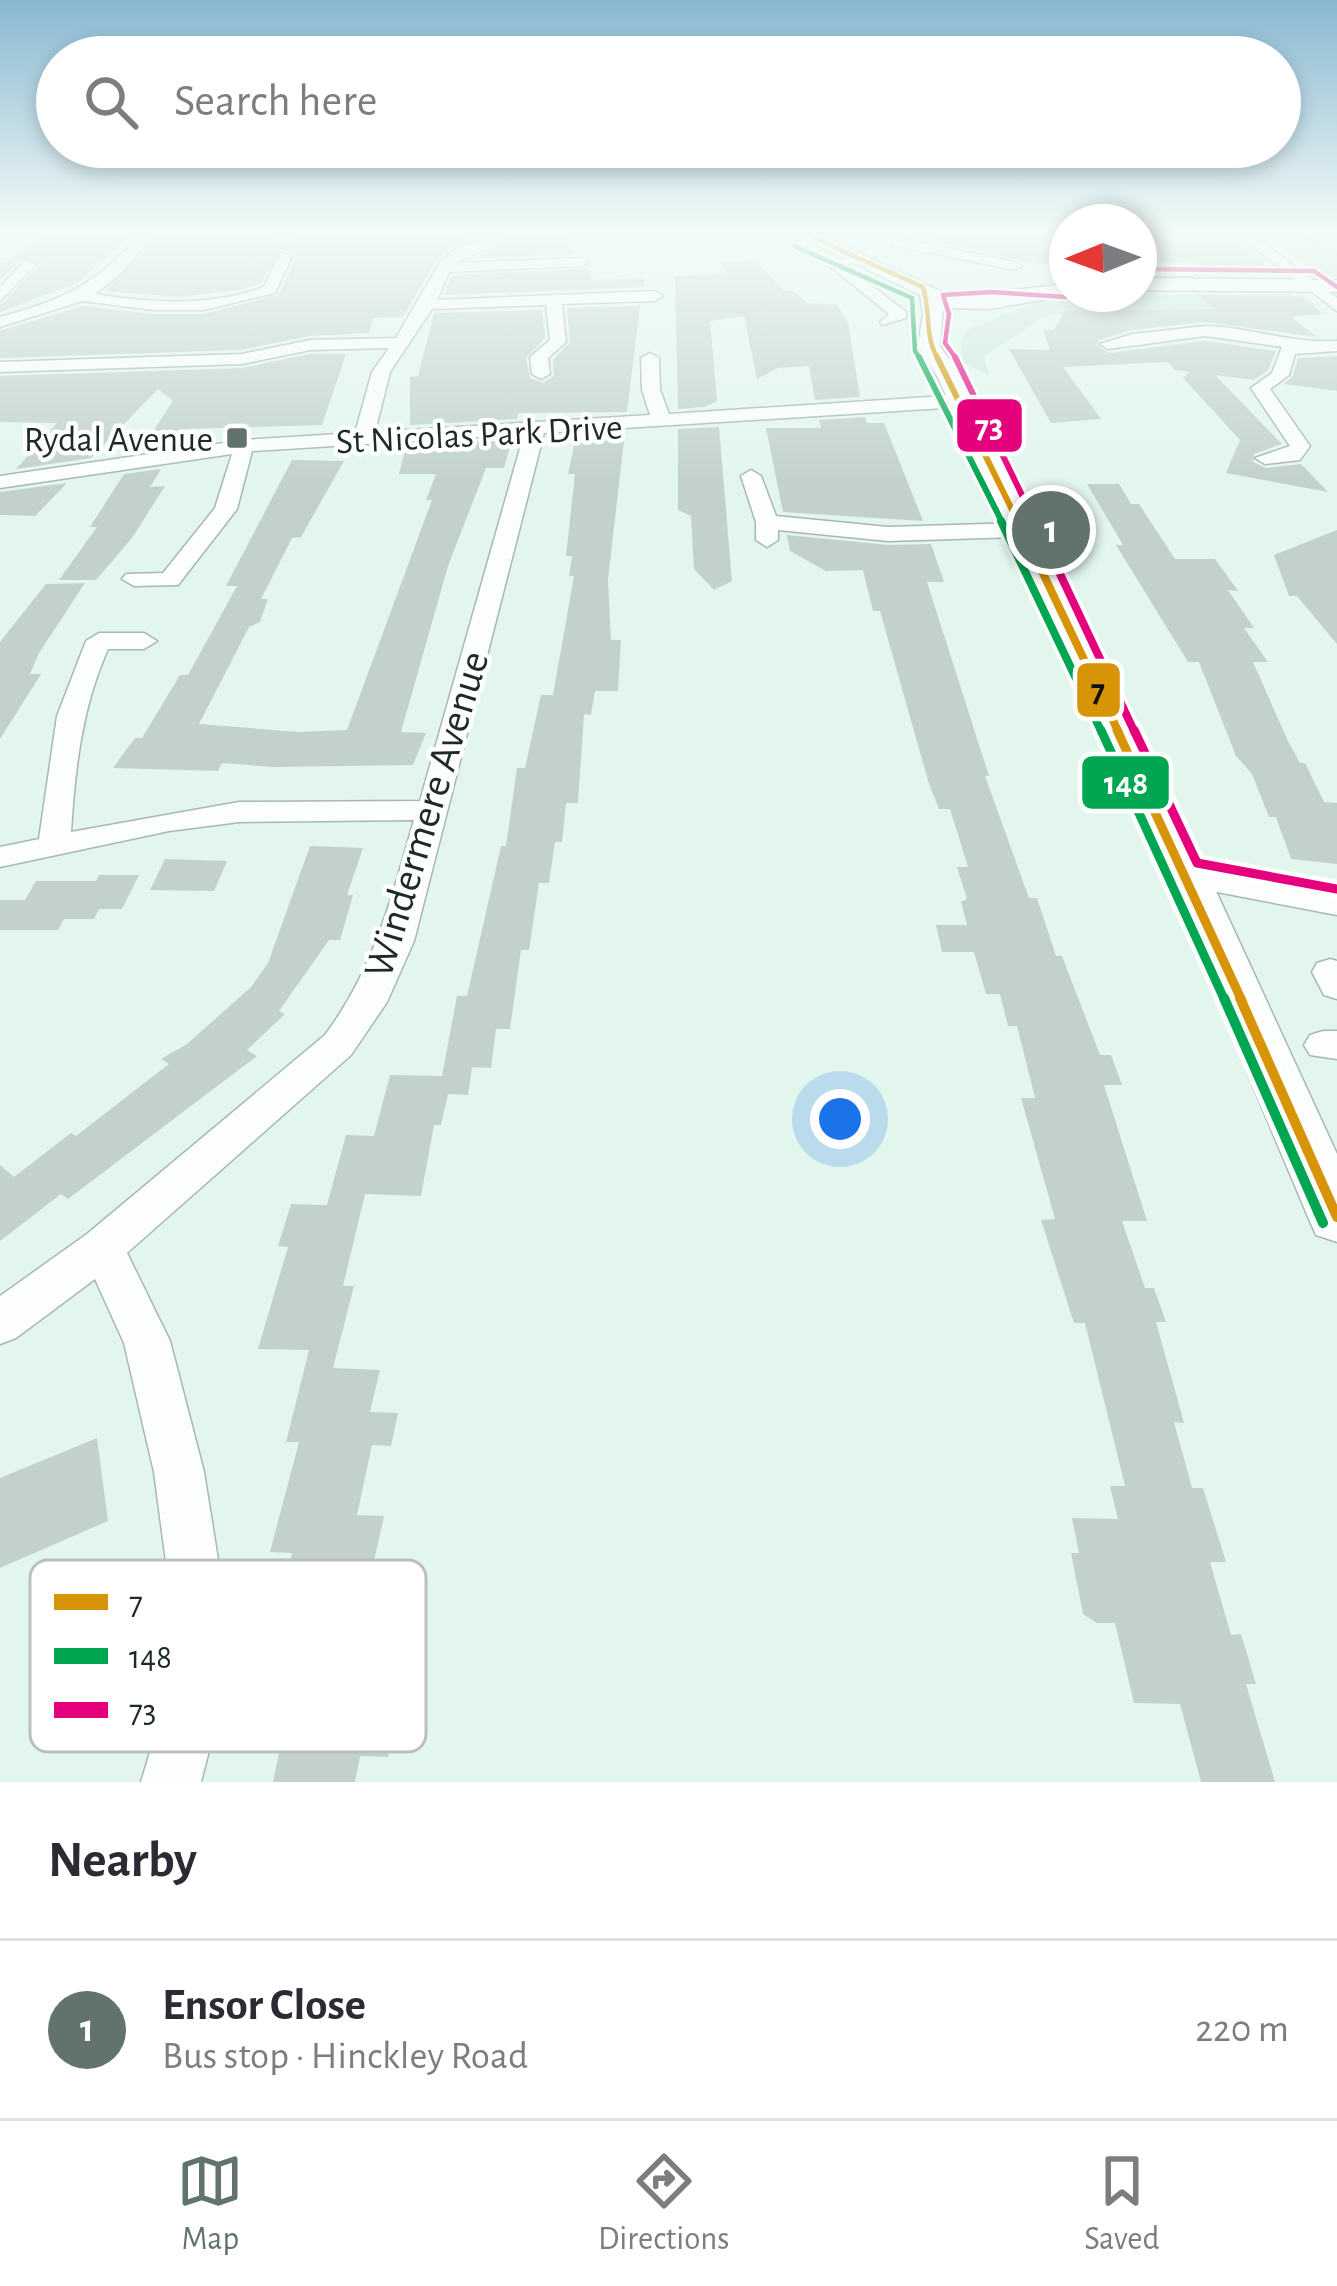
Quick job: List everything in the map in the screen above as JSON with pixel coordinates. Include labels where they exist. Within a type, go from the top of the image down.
[{"type":"main road","points":[[934,315],[929,346],[954,389],[1187,876],[1337,1217]]},
{"type":"main road","points":[[954,389],[948,345],[954,334],[981,315]]},
{"type":"street","points":[[363,441],[369,402],[420,315]]},
{"type":"street","points":[[514,355],[540,365],[558,342],[555,315]]},
{"type":"street","points":[[888,322],[900,315]]},
{"type":"street","points":[[1111,337],[1227,330],[1260,333],[1300,346],[1337,346]]},
{"type":"street","points":[[0,367],[242,359],[310,345],[400,343]]},
{"type":"street","points":[[1265,458],[1298,453],[1294,435],[1260,388],[1280,375],[1285,352],[1300,346]]},
{"type":"street","points":[[650,358],[651,390],[662,422]]},
{"type":"street","name":"St Nicolas Park Drive","points":[[0,482],[244,446],[662,422],[954,389]]},
{"type":"street","points":[[1270,405],[1299,405]]},
{"type":"street","name":"Windermere Avenue","points":[[0,1323],[102,1248],[338,1046],[369,1002],[397,940],[535,431]]},
{"type":"street","points":[[134,579],[170,580],[226,509],[244,446]]},
{"type":"street","points":[[751,476],[764,523],[888,534],[1022,530]]},
{"type":"street","points":[[54,845],[64,728],[82,673],[99,641],[144,641]]},
{"type":"street","points":[[0,857],[169,820],[239,812],[432,810]]},
{"type":"street","points":[[1187,876],[1337,904]]},
{"type":"street","points":[[102,1248],[146,1341],[179,1472],[192,1560]]},
{"type":"street","points":[[171,1782],[179,1752]]},
{"type":"green space","points":[[1003,315],[1052,315],[984,356],[989,376],[962,362],[961,340],[969,329]]},
{"type":"building","points":[[52,315],[404,315],[373,318],[369,333],[309,336],[241,350],[0,358],[0,331]]},
{"type":"building","points":[[433,315],[543,315],[545,338],[526,358],[530,378],[543,383],[554,376],[553,360],[570,342],[568,315],[639,315],[627,412],[518,413],[517,419],[410,425],[410,377],[418,376]]},
{"type":"building","points":[[676,315],[844,315],[848,322],[860,397],[815,400],[809,366],[778,368],[757,379],[744,316],[710,321],[717,401],[678,409]]},
{"type":"building","points":[[1062,315],[1311,315],[1291,317],[1317,337],[1204,322],[1132,330],[1096,345],[1109,353],[1205,341],[1276,351],[1268,370],[1254,380],[1215,375],[1282,444],[1254,454],[1253,462],[1266,468],[1301,464],[1328,492],[1226,473],[1240,440],[1183,378],[1190,372],[1175,370],[1168,362],[1063,367],[1101,419],[1051,423],[1009,349],[1050,350],[1043,330],[1054,330]]},
{"type":"building","points":[[310,354],[346,354],[322,425],[186,429],[175,446],[140,451],[173,401],[158,389],[91,458],[16,469],[57,423],[0,422],[0,376],[242,368]]},
{"type":"building","points":[[1337,356],[1337,391],[1284,384],[1293,376],[1298,358]]},
{"type":"building","points":[[865,417],[867,423],[884,423],[923,521],[783,512],[766,428],[821,428],[819,420]]},
{"type":"building","points":[[719,427],[732,581],[714,590],[694,569],[691,516],[678,510],[678,429]]},
{"type":"building","points":[[625,432],[608,580],[611,640],[621,640],[618,691],[595,691],[591,715],[584,714],[578,803],[566,803],[562,842],[555,842],[549,883],[539,883],[529,950],[521,950],[510,1029],[496,1029],[491,1068],[472,1067],[468,1095],[448,1094],[441,1125],[434,1125],[421,1196],[365,1194],[343,1286],[354,1286],[333,1368],[380,1370],[370,1412],[398,1413],[391,1446],[372,1445],[357,1515],[384,1516],[374,1560],[290,1560],[292,1553],[270,1552],[299,1442],[286,1442],[309,1350],[258,1349],[288,1247],[278,1246],[291,1204],[327,1205],[346,1135],[374,1136],[390,1075],[442,1076],[457,996],[467,996],[501,846],[506,846],[517,768],[525,768],[541,695],[553,695],[574,576],[569,576],[572,556],[566,556],[575,474],[568,474],[576,436]]},
{"type":"building","points":[[512,439],[504,468],[486,468],[448,566],[401,732],[426,733],[413,765],[222,763],[218,771],[113,768],[135,738],[142,738],[180,675],[188,675],[237,586],[226,586],[292,460],[344,461],[301,537],[292,538],[261,599],[268,599],[260,622],[249,627],[199,724],[298,732],[347,730],[432,500],[426,500],[436,474],[399,474],[406,446]]},
{"type":"building","points":[[161,469],[150,487],[165,486],[132,538],[96,580],[59,580],[97,527],[90,527],[124,474]]},
{"type":"building","points":[[67,483],[35,516],[0,515],[0,492]]},
{"type":"building","points":[[1087,484],[1119,484],[1131,504],[1139,504],[1175,559],[1215,559],[1238,591],[1228,590],[1254,628],[1244,628],[1268,662],[1253,662],[1287,739],[1324,802],[1337,803],[1337,864],[1291,859],[1276,817],[1269,817],[1252,774],[1236,756],[1199,662],[1188,662],[1116,545],[1123,545]]},
{"type":"building","points":[[1337,530],[1337,644],[1297,596],[1289,596],[1274,555]]},
{"type":"building","points":[[787,535],[888,545],[931,544],[944,582],[927,582],[989,776],[985,776],[1029,898],[1037,898],[1056,956],[1062,956],[1100,1055],[1111,1055],[1122,1085],[1104,1085],[1147,1221],[1122,1221],[1145,1288],[1154,1288],[1166,1322],[1156,1322],[1184,1423],[1174,1422],[1192,1488],[1203,1488],[1226,1562],[1210,1562],[1231,1635],[1241,1634],[1256,1684],[1246,1684],[1275,1782],[1201,1782],[1180,1704],[1134,1703],[1115,1623],[1097,1623],[1083,1614],[1071,1553],[1079,1553],[1072,1518],[1118,1519],[1110,1486],[1125,1486],[1085,1323],[1074,1323],[1041,1220],[1055,1219],[1021,1098],[1035,1098],[1017,1026],[1008,1026],[1000,994],[986,994],[974,952],[942,952],[936,925],[967,925],[961,902],[967,899],[957,867],[968,867],[950,809],[939,809],[929,784],[880,611],[873,611],[863,570],[826,571],[790,551]]},
{"type":"building","points":[[85,583],[39,653],[30,674],[41,674],[0,739],[0,642],[46,584]]},
{"type":"building","points":[[310,846],[363,848],[347,895],[353,895],[340,940],[329,940],[279,1011],[285,1014],[247,1050],[257,1056],[68,1199],[61,1194],[0,1241],[0,1165],[14,1177],[71,1133],[76,1136],[169,1064],[161,1059],[187,1044],[251,987],[268,963]]},
{"type":"building","points":[[165,859],[227,861],[214,891],[150,890]]},
{"type":"building","points":[[99,875],[139,875],[122,909],[99,909],[94,919],[64,919],[58,930],[0,930],[0,900],[25,900],[36,881],[96,881]]},
{"type":"building","points":[[97,1438],[108,1521],[0,1568],[0,1478]]},
{"type":"building","points":[[279,1752],[389,1752],[388,1757],[360,1756],[355,1782],[273,1782]]},
{"type":"transit line","name":"148","points":[[913,315],[915,351],[936,383],[1173,882],[1323,1223]]},
{"type":"transit line","name":"7","points":[[930,315],[929,346],[949,376],[1187,876],[1337,1217]]},
{"type":"transit line","name":"73","points":[[949,315],[945,343],[963,370],[1197,863],[1337,889]]},
{"type":"place","name":"Rydal Avenue","points":[[237,438]]},
{"type":"place","name":"Ensor Close","points":[[1051,530]]}]
